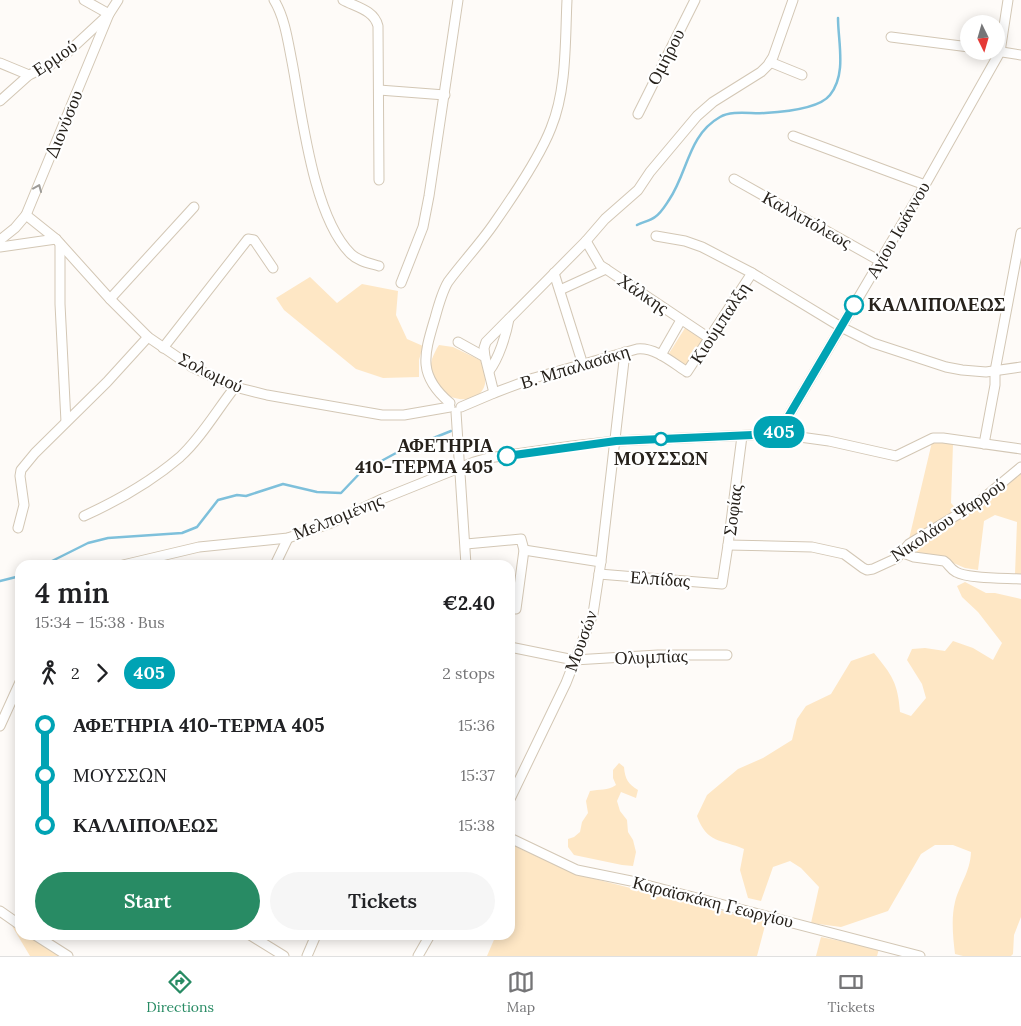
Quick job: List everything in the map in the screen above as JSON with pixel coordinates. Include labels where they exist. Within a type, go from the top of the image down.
[{"type":"street","points":[[84,0],[109,14]]},
{"type":"street","name":"Διονύσου","points":[[0,240],[15,228],[26,215],[109,14],[118,0]]},
{"type":"street","points":[[274,0],[282,17],[316,183],[328,215],[341,241],[352,255],[360,260],[379,266]]},
{"type":"street","points":[[343,0],[370,13],[378,22],[379,180]]},
{"type":"street","points":[[401,283],[423,227],[445,95],[458,0]]},
{"type":"street","points":[[466,560],[454,407],[430,380],[426,365],[426,349],[448,282],[500,215],[541,150],[552,127],[562,80],[567,0]]},
{"type":"street","name":"Ομήρου","points":[[638,114],[695,0]]},
{"type":"street","points":[[494,393],[485,357],[484,348],[486,342],[606,219],[638,190],[650,172],[697,116],[721,97],[761,72],[770,62],[793,0]]},
{"type":"street","points":[[1005,15],[1008,0]]},
{"type":"street","name":"Ερμού","points":[[0,100],[30,75],[50,65],[68,52],[109,14]]},
{"type":"street","points":[[891,37],[960,46]]},
{"type":"street","points":[[1005,52],[1021,55]]},
{"type":"street","name":"Αγίου Ιωάννου","points":[[778,434],[924,185],[993,60]]},
{"type":"street","points":[[770,62],[802,75]]},
{"type":"street","points":[[0,63],[30,75]]},
{"type":"street","points":[[379,90],[445,95]]},
{"type":"street","points":[[793,136],[924,185]]},
{"type":"street","name":"Καλλιπόλεως","points":[[734,179],[880,261]]},
{"type":"street","points":[[110,299],[194,207]]},
{"type":"street","name":"Σολωμού","points":[[26,215],[58,242],[148,337],[192,366],[235,387],[267,396],[382,415],[404,415],[454,407]]},
{"type":"street","points":[[984,444],[995,385],[995,371],[1021,233]]},
{"type":"street","points":[[656,236],[671,238],[702,247],[752,273],[841,327],[873,343],[946,367],[974,372],[1021,367]]},
{"type":"street","points":[[163,348],[248,239],[254,240],[273,268]]},
{"type":"street","name":"Χάλκης","points":[[586,241],[596,260],[606,268],[709,338]]},
{"type":"street","points":[[0,247],[58,242],[66,422]]},
{"type":"street","points":[[560,290],[606,268]]},
{"type":"street","points":[[554,273],[583,365]]},
{"type":"street","name":"Κιούμπαλξη","points":[[688,372],[752,273]]},
{"type":"street","points":[[489,371],[496,360],[506,334],[508,318]]},
{"type":"street","points":[[661,355],[681,320]]},
{"type":"street","points":[[18,528],[24,505],[20,476],[21,470],[148,337]]},
{"type":"street","points":[[458,342],[485,357]]},
{"type":"street","name":"Β. Μπαλασάκη","points":[[454,407],[534,378],[642,348],[661,355],[688,372]]},
{"type":"street","name":"Μουσών","points":[[515,789],[566,683],[593,614],[616,441],[625,352]]},
{"type":"street","points":[[84,516],[101,509],[145,482],[180,457],[235,387]]},
{"type":"street","name":"Μελπομένης","points":[[144,560],[199,547],[288,538],[331,523],[382,499],[488,458],[616,441],[778,434],[829,441],[896,456],[933,438],[1021,449]]},
{"type":"street","name":"Σοφίας","points":[[722,584],[742,436]]},
{"type":"street","name":"Νικολάου Ψαρρού","points":[[728,545],[812,547],[844,554],[867,570],[897,558],[909,544],[980,501],[1021,467]]},
{"type":"street","points":[[277,560],[288,538]]},
{"type":"street","points":[[466,544],[521,539],[524,550],[516,609]]},
{"type":"street","points":[[524,550],[601,562]]},
{"type":"street","points":[[902,552],[914,557],[944,561],[956,572],[1021,579]]},
{"type":"street","name":"Ελπίδας","points":[[599,574],[722,584]]},
{"type":"street","name":"Ολυμπίας","points":[[515,648],[574,660],[658,655],[727,655]]},
{"type":"street","points":[[0,726],[15,693]]},
{"type":"street","name":"Καραϊσκάκη Γεωργίου","points":[[515,840],[577,870],[640,883],[906,954],[920,956]]},
{"type":"street","points":[[0,911],[15,922]]},
{"type":"street","points":[[44,940],[68,956]]},
{"type":"street","points":[[258,940],[284,956]]},
{"type":"street","points":[[306,956],[314,940]]},
{"type":"street","points":[[418,956],[427,940]]},
{"type":"shaded area","points":[[310,277],[337,303],[362,284],[398,291],[396,315],[407,339],[423,346],[419,360],[419,377],[383,378],[356,369],[284,310],[276,298]]},
{"type":"shaded area","points":[[685,328],[703,340],[686,367],[668,355]]},
{"type":"shaded area","points":[[439,345],[453,347],[482,361],[485,384],[480,393],[472,398],[462,399],[442,392],[435,383],[431,372],[432,359]]},
{"type":"shaded area","points":[[932,442],[953,444],[951,503],[962,515],[978,506],[1021,472],[1021,575],[1015,574],[1017,522],[995,515],[984,521],[978,570],[965,568],[951,562],[945,556],[922,555],[914,550],[909,539]]},
{"type":"shaded area","points":[[965,582],[986,593],[995,593],[1021,599],[1021,917],[1014,935],[1013,954],[1011,956],[963,956],[955,954],[953,914],[957,895],[969,866],[971,852],[953,845],[935,845],[921,854],[888,911],[841,927],[811,923],[819,887],[801,868],[790,861],[773,867],[761,901],[748,898],[740,870],[744,849],[710,836],[705,832],[697,816],[707,795],[738,769],[763,758],[792,740],[797,719],[806,706],[831,694],[851,661],[874,653],[896,686],[900,712],[911,716],[926,698],[922,684],[907,660],[912,649],[925,648],[945,651],[953,641],[973,648],[993,660],[1002,643],[978,612],[962,597],[957,586]]},
{"type":"shaded area","points":[[619,763],[624,767],[628,781],[638,790],[636,798],[621,792],[617,801],[620,811],[627,820],[628,832],[633,840],[636,852],[633,866],[574,855],[568,847],[568,839],[580,832],[582,822],[588,813],[586,801],[590,791],[606,789],[616,785],[613,778],[613,770]]},
{"type":"shaded area","points":[[515,846],[575,874],[766,922],[757,956],[487,956],[494,940],[515,940]]},
{"type":"shaded area","points":[[821,937],[879,949],[877,956],[816,956]]},
{"type":"shaded area","points":[[20,940],[34,940],[61,956],[30,956]]},
{"type":"waterway","points":[[637,225],[653,218],[663,209],[675,189],[701,134],[720,117],[736,113],[765,113],[800,109],[818,104],[830,95],[835,87],[840,68],[838,18]]},
{"type":"waterway","points":[[54,560],[88,543],[108,538],[182,533],[197,527],[218,500],[237,495],[246,496],[283,484],[317,492],[341,493],[361,472],[396,453],[451,431]]},
{"type":"waterway","points":[[0,581],[15,577]]},
{"type":"bus line","name":"405","points":[[507,456],[616,441],[778,434],[854,305]]},
{"type":"place","name":"ΚΑΛΛΙΠΟΛΕΩΣ","points":[[854,305]]},
{"type":"place","name":"ΜΟΥΣΣΩΝ","points":[[661,439]]},
{"type":"place","name":"ΑΦΕΤΗΡΙΑ 410-ΤΕΡΜΑ 405","points":[[507,456]]}]
